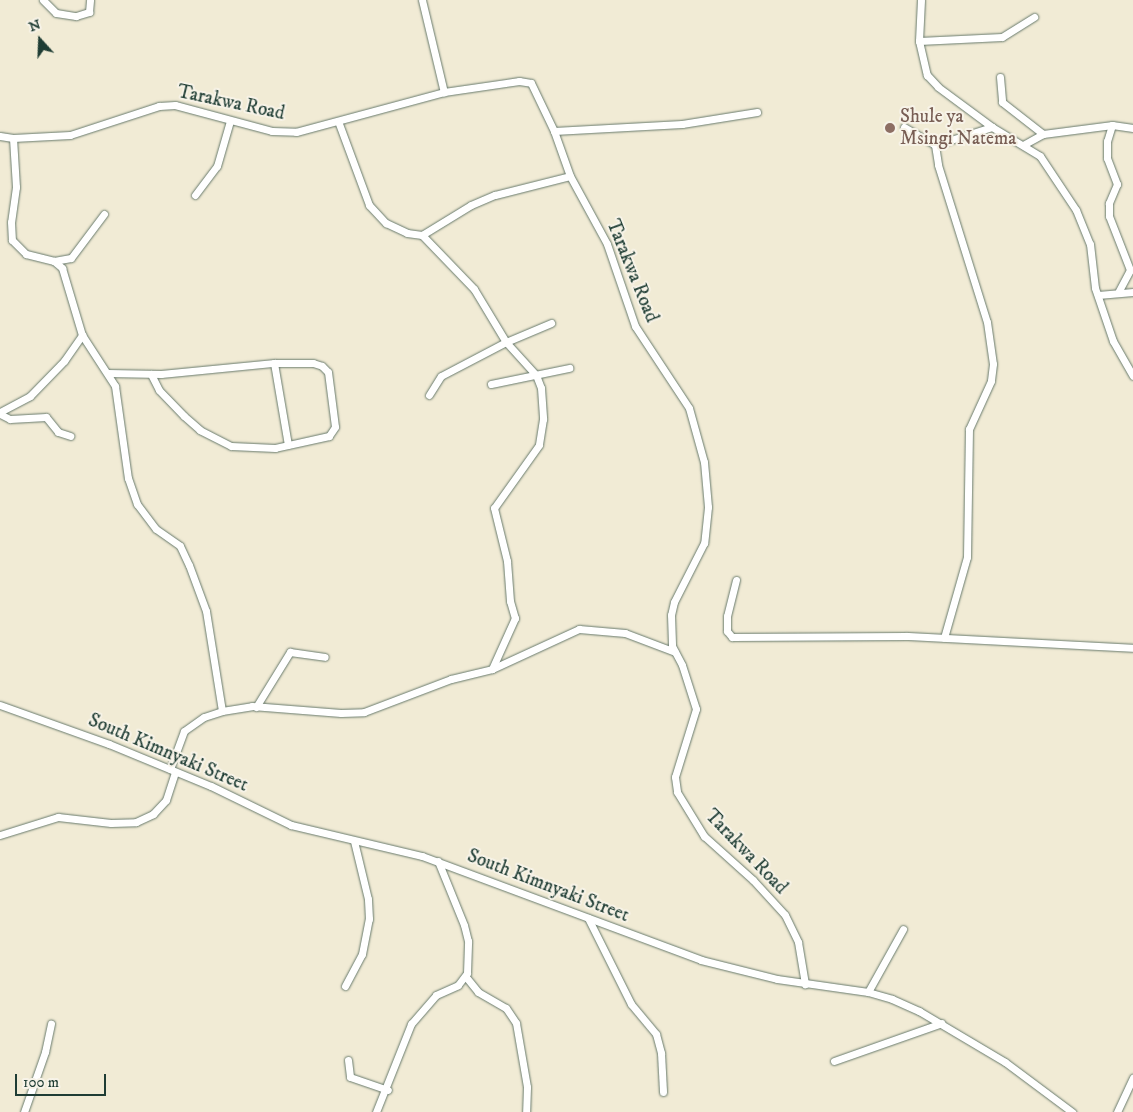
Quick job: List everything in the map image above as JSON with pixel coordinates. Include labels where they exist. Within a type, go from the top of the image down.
[{"type":"street","points":[[43,0],[56,13],[76,16],[89,12],[90,0]]},
{"type":"street","points":[[422,0],[444,92]]},
{"type":"street","points":[[921,0],[919,41],[927,75],[938,87],[992,127],[1040,156],[1079,216],[1090,244],[1098,295],[1113,341],[1133,376]]},
{"type":"street","points":[[919,41],[1002,37],[1034,17]]},
{"type":"street","points":[[1000,78],[1001,100],[1043,134]]},
{"type":"street","name":"Tarakwa Road","points":[[0,136],[13,138],[70,135],[166,105],[185,107],[230,121],[272,131],[296,132],[386,106],[444,92],[527,81],[535,89],[554,131],[570,176],[607,244],[635,326],[689,408],[704,462],[707,526],[704,542],[674,602],[671,637],[675,652],[682,664],[696,709],[675,777],[677,792],[704,836],[753,880],[784,915],[798,942],[805,984]]},
{"type":"street","points":[[554,131],[682,124],[757,112]]},
{"type":"street","points":[[195,195],[217,166],[230,121]]},
{"type":"street","points":[[338,121],[369,205],[386,223],[407,233],[422,235],[474,288],[506,342],[536,376],[543,404],[539,445],[494,508],[507,561],[510,601],[515,618],[492,669]]},
{"type":"street","points":[[1023,145],[1043,134],[1112,125],[1133,128]]},
{"type":"street","points":[[1112,125],[1107,141],[1107,158],[1117,184],[1109,203],[1109,216],[1130,270],[1119,291]]},
{"type":"street","points":[[904,127],[935,145],[992,127]]},
{"type":"street","points":[[13,138],[16,187],[11,222],[12,240],[26,254],[54,260],[70,258],[104,214]]},
{"type":"street","points":[[935,145],[938,165],[987,322],[993,364],[991,381],[969,429],[968,549],[944,638]]},
{"type":"street","points":[[422,235],[480,200],[570,176]]},
{"type":"street","points":[[54,260],[66,276],[82,335],[108,372],[119,402],[132,492],[144,516],[180,546],[185,554],[206,611],[222,711]]},
{"type":"street","points":[[1098,295],[1119,291],[1133,292]]},
{"type":"street","points":[[428,395],[441,376],[506,342],[552,323]]},
{"type":"street","points":[[70,436],[58,432],[46,417],[10,419],[0,413],[30,396],[64,361],[82,335]]},
{"type":"street","points":[[108,372],[151,374],[274,363],[322,366],[328,372],[335,418],[333,432],[288,444],[246,448],[216,439],[200,430],[167,401],[151,374]]},
{"type":"street","points":[[274,363],[288,444]]},
{"type":"street","points":[[491,384],[569,368]]},
{"type":"street","points":[[736,580],[727,616],[727,631],[732,637],[944,638],[1133,648]]},
{"type":"street","points":[[0,835],[58,818],[111,823],[136,822],[152,814],[166,800],[172,771],[184,731],[204,717],[222,711],[256,707],[354,713],[451,679],[492,669],[579,629],[625,633],[675,652]]},
{"type":"street","points":[[256,707],[290,652],[324,657]]},
{"type":"street","name":"South Kimnyaki Street","points":[[0,706],[172,771],[291,825],[354,841],[404,850],[438,861],[720,966],[805,984],[868,992],[907,1004],[1005,1062],[1072,1112]]},
{"type":"street","points":[[345,986],[362,954],[369,919],[368,899],[354,841]]},
{"type":"street","points":[[438,861],[464,925],[468,941],[466,977],[478,992],[506,1008],[516,1024],[528,1087],[526,1112]]},
{"type":"street","points":[[588,918],[631,1004],[656,1034],[661,1053],[663,1092]]},
{"type":"street","points":[[868,992],[903,928]]},
{"type":"street","points":[[376,1112],[388,1090],[411,1024],[421,1010],[436,995],[458,984],[466,977]]},
{"type":"street","points":[[834,1061],[942,1023]]},
{"type":"street","points":[[24,1112],[46,1052],[51,1024]]},
{"type":"street","points":[[348,1060],[350,1077],[388,1090]]},
{"type":"street","points":[[1117,1112],[1133,1077]]},
{"type":"place","name":"Shule ya Msingi Natema","points":[[890,128]]}]
